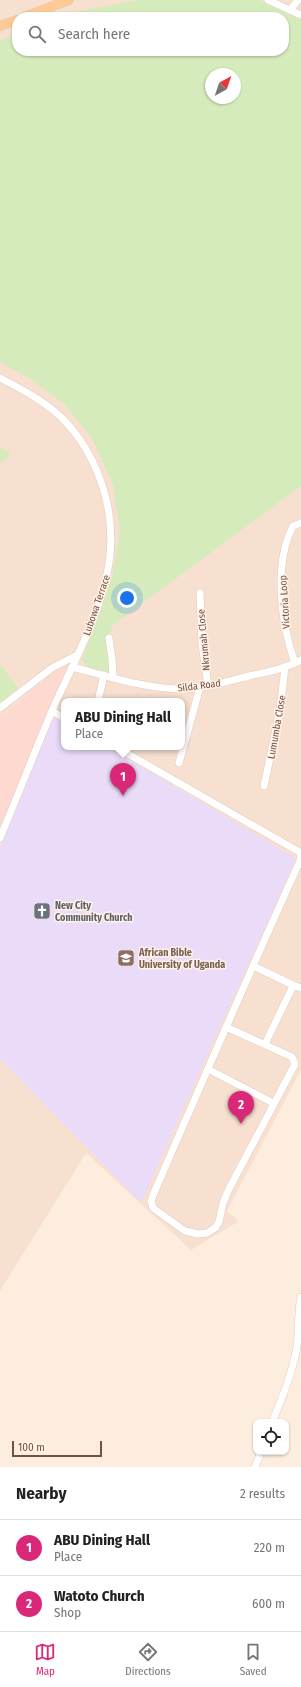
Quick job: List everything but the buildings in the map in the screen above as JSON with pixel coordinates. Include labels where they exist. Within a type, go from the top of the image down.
[{"type":"main road","points":[[37,12],[69,0]]},
{"type":"main road","points":[[0,26],[12,22]]},
{"type":"street","points":[[268,0],[301,15]]},
{"type":"street","points":[[290,10],[298,0]]},
{"type":"street","name":"Lubowa Terrace","points":[[0,378],[32,395],[61,417],[79,439],[100,478],[107,500],[112,534],[109,564],[102,593],[0,838]]},
{"type":"street","name":"Victoria Loop","points":[[298,662],[287,638],[282,581],[285,551],[290,533],[293,526],[301,523]]},
{"type":"street","name":"Nkrumah Close","points":[[200,593],[204,686]]},
{"type":"street","points":[[109,638],[113,677]]},
{"type":"street","points":[[0,708],[52,668],[77,655]]},
{"type":"street","name":"Silda Road","points":[[72,668],[155,687],[181,689],[204,686],[285,667],[298,662]]},
{"type":"street","name":"Lumumba Close","points":[[264,786],[280,710],[285,667]]},
{"type":"street","points":[[99,698],[104,675]]},
{"type":"street","points":[[185,744],[204,686]]},
{"type":"street","points":[[52,711],[61,716]]},
{"type":"street","points":[[121,750],[301,853],[300,861],[226,1027],[151,1201],[153,1208],[185,1231],[198,1234],[207,1233],[215,1228],[219,1222],[223,1203],[229,1189],[273,1102],[295,1064],[295,1060],[292,1057],[226,1027]]},
{"type":"street","points":[[179,762],[183,750]]},
{"type":"street","points":[[253,966],[298,987]]},
{"type":"street","points":[[265,1044],[292,988],[298,987]]},
{"type":"street","points":[[208,1069],[273,1102]]},
{"type":"street","points":[[273,1419],[284,1394],[297,1351],[299,1306],[301,1297]]},
{"type":"street","points":[[255,1467],[259,1455]]},
{"type":"shaded area","points":[[0,0],[301,0],[301,1070],[227,1211],[238,1220],[236,1223],[191,1250],[86,1153],[0,1291]]},
{"type":"shaded area","points":[[64,665],[66,665],[67,669],[0,825],[0,718]]},
{"type":"shaded area","name":"African Bible University of Uganda","points":[[54,715],[61,719],[61,750],[113,750],[296,858],[141,1203],[0,1059],[0,848]]},
{"type":"green space","points":[[139,0],[259,0],[287,12],[74,12]]},
{"type":"green space","points":[[289,13],[301,18],[301,486],[113,625],[106,638],[111,673],[89,667],[82,659],[112,577],[120,531],[113,485],[92,438],[64,404],[29,378],[0,362],[0,40],[12,36],[12,56],[289,56]]},
{"type":"green space","points":[[2,448],[10,452],[7,459],[0,462],[0,450]]},
{"type":"green space","points":[[0,664],[18,688],[0,704]]},
{"type":"place","name":"ABU Dining Hall","points":[[123,796]]},
{"type":"place","name":"New City Community Church","points":[[42,911]]},
{"type":"place","name":"African Bible University of Uganda","points":[[126,958]]},
{"type":"place","name":"Watoto Church","points":[[241,1124]]}]
